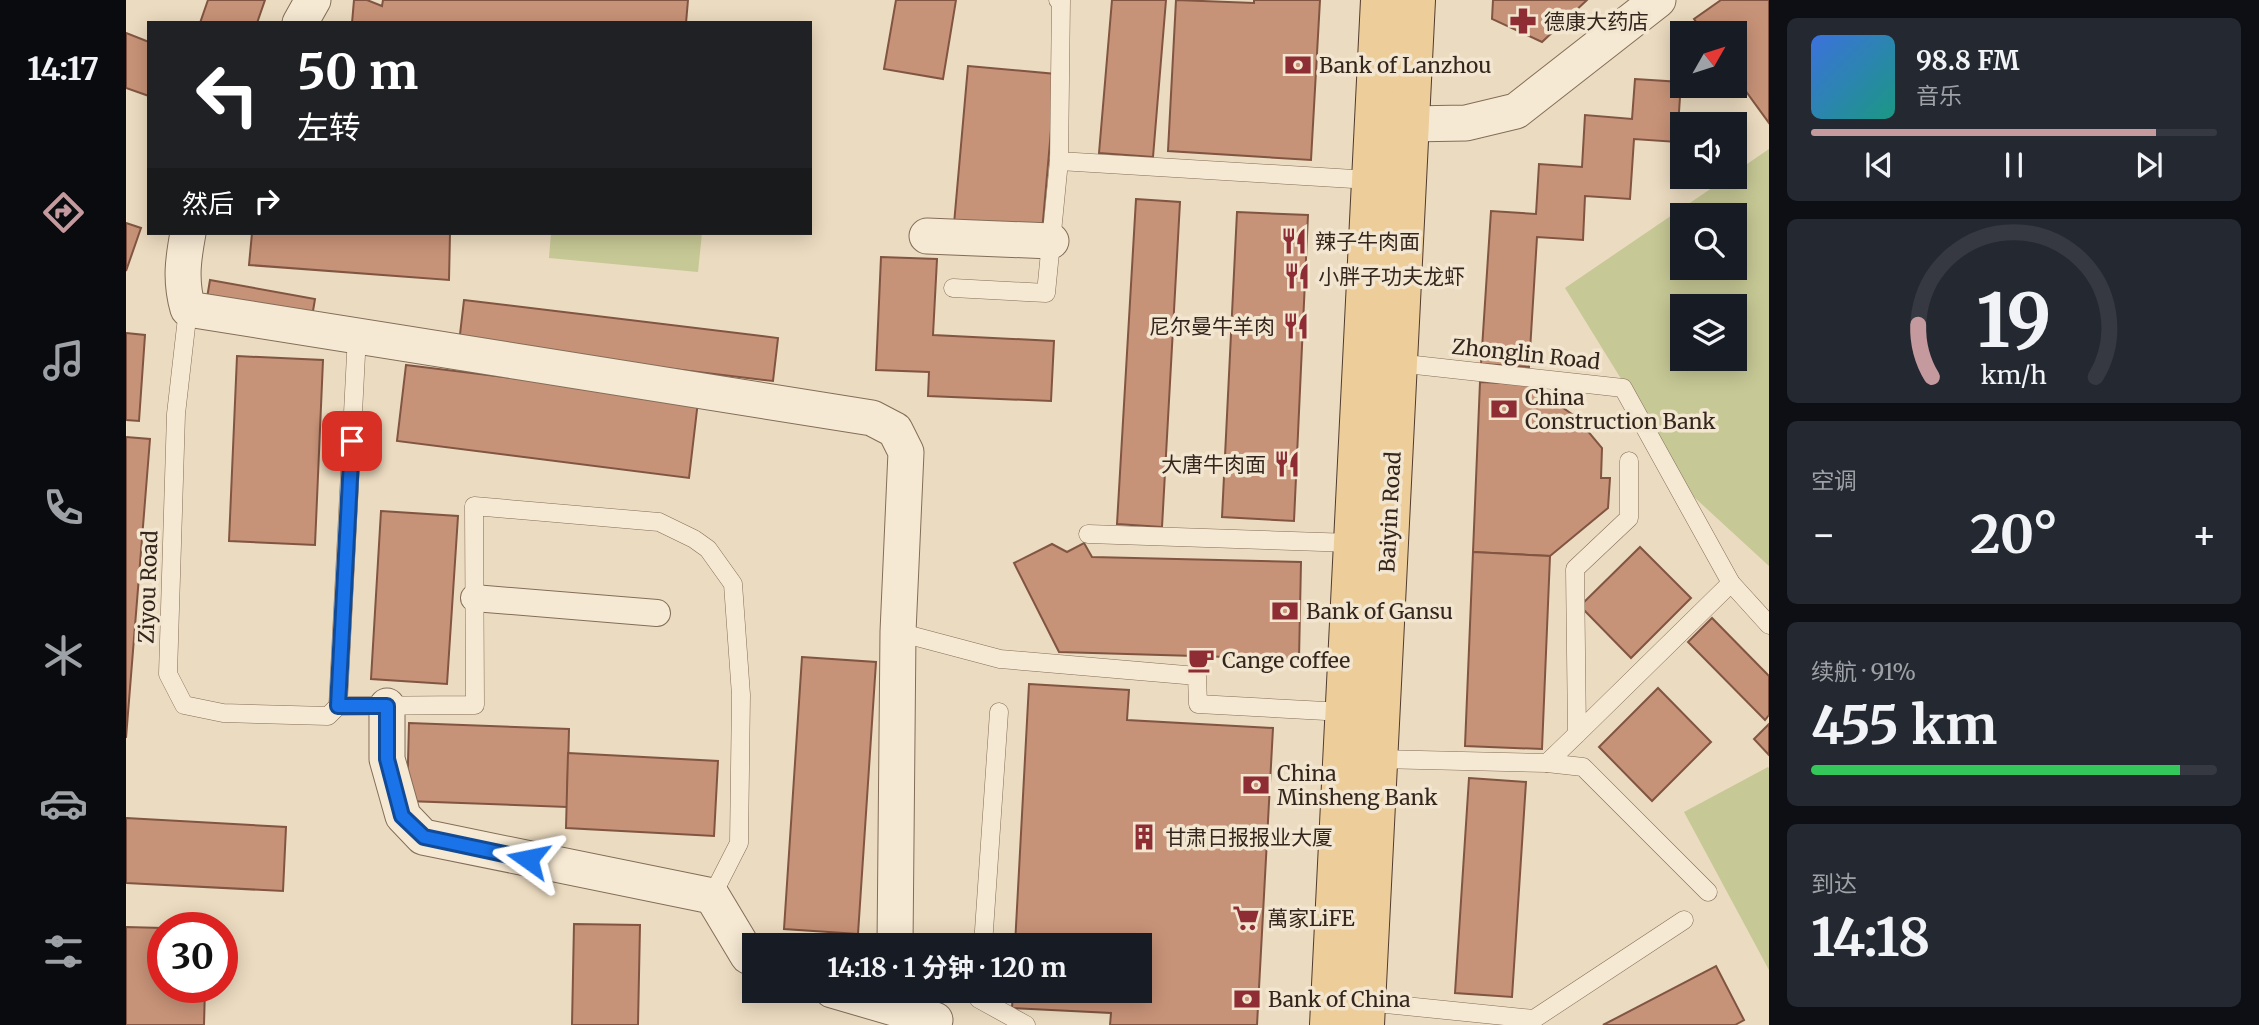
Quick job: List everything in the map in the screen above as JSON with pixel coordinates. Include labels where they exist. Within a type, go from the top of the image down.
[{"type":"main road","name":"Baiyin Road","points":[[1365,1014],[1397,363],[1391,122],[1380,0]]},
{"type":"main road","name":"Baiyin Road","points":[[1329,1025],[1370,180],[1391,122],[1416,0]]},
{"type":"street","points":[[301,21],[313,0]]},
{"type":"street","points":[[1391,122],[1466,123],[1516,111],[1658,0]]},
{"type":"street","points":[[188,235],[182,269],[188,309],[872,418],[895,430],[906,452],[898,632],[895,933]]},
{"type":"street","points":[[927,236],[1051,241]]},
{"type":"street","points":[[474,598],[657,613]]},
{"type":"street","points":[[387,706],[387,759],[402,816],[424,837],[712,896],[742,946]]},
{"type":"street","points":[[876,1003],[940,1022]]},
{"type":"street","points":[[921,1003],[940,1022]]},
{"type":"lane","points":[[954,288],[1046,293],[1059,161],[1061,0],[1058,0]]},
{"type":"lane","points":[[1059,161],[1370,180]]},
{"type":"lane","name":"Ziyou Road","points":[[188,309],[176,414],[168,674],[184,705],[223,713],[328,716],[338,706]]},
{"type":"lane","points":[[357,335],[338,706],[475,705],[474,506],[659,522],[694,539],[708,550],[733,584],[741,695],[739,843],[712,896]]},
{"type":"lane","name":"Zhonglin Road","points":[[1397,363],[1623,388],[1731,583],[1769,625]]},
{"type":"lane","points":[[1577,734],[1575,569],[1629,518],[1629,461]]},
{"type":"lane","points":[[1088,534],[1352,543]]},
{"type":"lane","points":[[1547,763],[1731,583]]},
{"type":"lane","points":[[898,632],[1000,659],[1197,676],[1198,704],[1344,712]]},
{"type":"lane","points":[[984,933],[999,712]]},
{"type":"lane","points":[[1378,759],[1547,763],[1583,767],[1708,892]]},
{"type":"lane","points":[[1365,1014],[1534,1018],[1684,920]]},
{"type":"lane","points":[[985,1003],[1026,1025]]},
{"type":"green space","points":[[1769,149],[1769,566],[1694,497],[1565,288],[1670,216],[1670,280],[1747,280],[1747,203],[1690,203],[1710,189],[1747,189],[1747,164]]},
{"type":"green space","points":[[551,235],[702,235],[698,272],[549,258]]},
{"type":"green space","points":[[1769,768],[1769,970],[1684,812]]},
{"type":"building","points":[[208,0],[265,0],[258,21],[201,21]]},
{"type":"building","points":[[354,0],[367,0],[382,6],[383,0],[688,0],[686,21],[352,21]]},
{"type":"building","points":[[896,0],[956,0],[943,79],[884,69]]},
{"type":"building","points":[[1112,0],[1166,0],[1153,157],[1099,153]]},
{"type":"building","points":[[1176,0],[1254,3],[1254,0],[1320,0],[1311,160],[1168,151]]},
{"type":"building","points":[[1493,0],[1587,0],[1542,42],[1492,19]]},
{"type":"building","points":[[1721,0],[1769,0],[1769,123],[1747,93],[1747,21],[1694,19]]},
{"type":"building","points":[[126,33],[147,41],[147,95],[126,88]]},
{"type":"building","points":[[968,66],[1056,74],[1042,232],[954,224]]},
{"type":"building","points":[[1635,79],[1670,81],[1670,98],[1680,98],[1679,112],[1670,112],[1670,142],[1634,139],[1630,199],[1585,196],[1583,240],[1537,237],[1529,367],[1481,364],[1491,211],[1536,214],[1539,164],[1582,167],[1585,115],[1632,119]]},
{"type":"building","points":[[1136,199],[1180,202],[1162,527],[1117,524]]},
{"type":"building","points":[[1237,212],[1308,215],[1294,521],[1222,517]]},
{"type":"building","points":[[126,223],[141,228],[126,271]]},
{"type":"building","points":[[252,235],[450,235],[449,280],[249,265]]},
{"type":"building","points":[[881,257],[937,259],[933,335],[1054,341],[1051,401],[928,396],[929,372],[876,370]]},
{"type":"building","points":[[210,280],[315,299],[311,323],[206,304]]},
{"type":"building","points":[[464,300],[778,338],[773,381],[459,343]]},
{"type":"building","points":[[126,333],[145,335],[139,421],[126,420]]},
{"type":"building","points":[[237,356],[323,360],[315,545],[229,541]]},
{"type":"building","points":[[406,365],[698,401],[689,478],[397,441]]},
{"type":"building","points":[[1480,382],[1529,384],[1576,417],[1602,448],[1601,478],[1610,478],[1608,508],[1550,556],[1473,552]]},
{"type":"building","points":[[126,437],[150,439],[126,738]]},
{"type":"building","points":[[381,511],[458,516],[447,684],[371,679]]},
{"type":"building","points":[[1084,543],[1092,557],[1301,562],[1299,659],[1059,652],[1014,563],[1052,544],[1067,552]]},
{"type":"building","points":[[1640,547],[1691,598],[1631,658],[1580,606]]},
{"type":"building","points":[[1473,552],[1550,556],[1542,749],[1465,746]]},
{"type":"building","points":[[1712,618],[1769,676],[1769,715],[1765,720],[1688,642]]},
{"type":"building","points":[[802,657],[876,662],[858,933],[784,929]]},
{"type":"building","name":"甘肃日报报业大厦","points":[[1029,684],[1129,690],[1127,720],[1273,728],[1257,1025],[1110,1025],[1111,1013],[1012,1008],[1012,1003],[1152,1003],[1152,933],[1016,933]]},
{"type":"building","points":[[1658,688],[1711,742],[1652,801],[1599,747]]},
{"type":"building","points":[[409,723],[569,729],[567,807],[407,801]]},
{"type":"building","points":[[1769,724],[1769,755],[1754,739]]},
{"type":"building","points":[[568,753],[718,761],[714,836],[566,828]]},
{"type":"building","points":[[1469,778],[1526,782],[1512,997],[1455,993]]},
{"type":"building","points":[[126,818],[286,827],[283,891],[126,883]]},
{"type":"building","points":[[574,924],[640,925],[638,1025],[572,1025]]},
{"type":"building","points":[[126,927],[147,928],[147,1003],[205,1003],[204,1025],[126,1025]]},
{"type":"building","points":[[1716,966],[1744,1020],[1735,1025],[1603,1025]]},
{"type":"place","name":"德康大药店","points":[[1523,21]]},
{"type":"place","name":"Bank of Lanzhou","points":[[1298,65]]},
{"type":"place","name":"辣子牛肉面","points":[[1294,241]]},
{"type":"place","name":"小胖子功夫龙虾","points":[[1297,276]]},
{"type":"place","name":"尼尔曼牛羊肉","points":[[1296,326]]},
{"type":"place","name":"China Construction Bank","points":[[1504,409]]},
{"type":"place","name":"大唐牛肉面","points":[[1287,464]]},
{"type":"place","name":"Bank of Gansu","points":[[1285,611]]},
{"type":"place","name":"Cange coffee","points":[[1201,660]]},
{"type":"place","name":"China Minsheng Bank","points":[[1256,785]]},
{"type":"place","name":"甘肃日报报业大厦","points":[[1144,837]]},
{"type":"place","name":"萬家LiFE","points":[[1246,918]]},
{"type":"place","name":"Bank of China","points":[[1247,999]]},
{"type":"route","points":[[352,441],[338,706],[387,706],[387,759],[402,816],[424,837],[528,859]]}]
